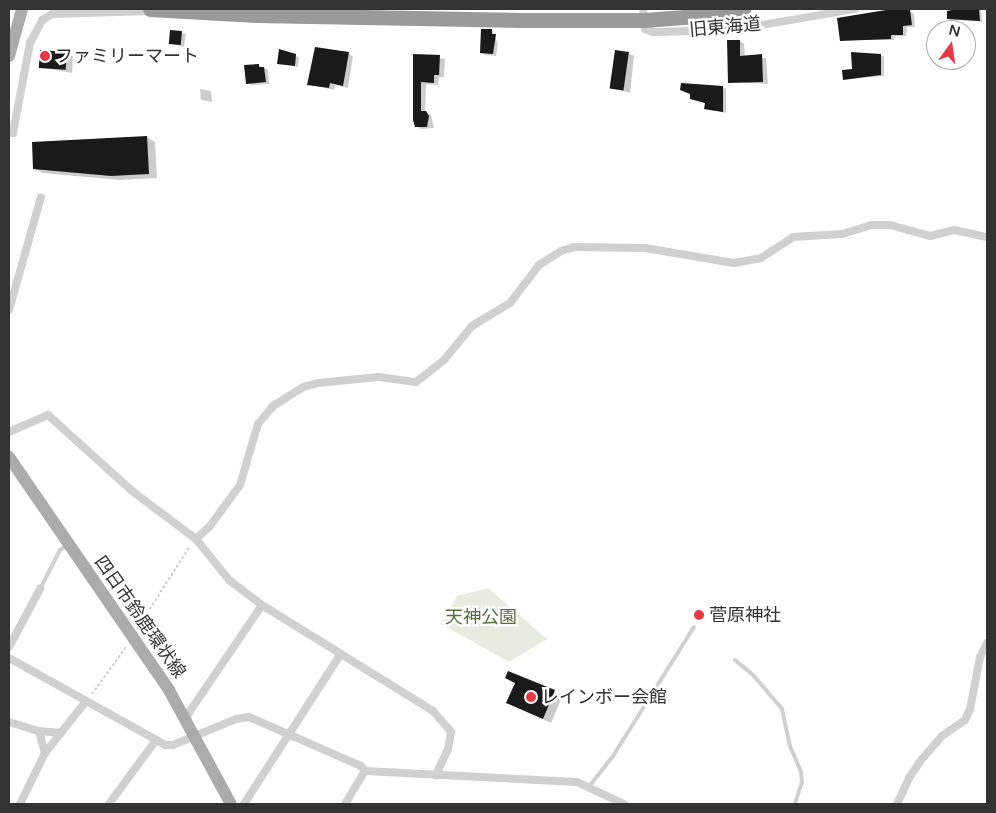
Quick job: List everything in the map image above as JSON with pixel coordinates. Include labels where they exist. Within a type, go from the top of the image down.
[{"type":"highway","points":[[155,10],[710,15],[743,9]]},
{"type":"main road","points":[[9,56],[22,9]]},
{"type":"main road","name":"四日市鈴鹿環状線","points":[[9,457],[186,718],[231,804]]},
{"type":"street","name":"旧東海道","points":[[644,14],[645,29],[653,32],[733,30],[855,9]]},
{"type":"street","points":[[9,132],[13,133],[30,43],[42,20],[52,14],[155,10]]},
{"type":"street","points":[[9,310],[41,197]]},
{"type":"street","points":[[196,539],[210,526],[240,485],[258,424],[273,406],[303,387],[318,383],[379,377],[416,382],[444,360],[472,326],[510,302],[539,265],[561,251],[574,247],[645,248],[734,263],[761,258],[793,236],[842,234],[871,225],[890,225],[930,236],[954,230],[987,237]]},
{"type":"street","points":[[9,432],[48,416],[132,491],[196,539],[229,580],[262,605],[444,720],[451,732],[451,741],[436,776]]},
{"type":"street","points":[[9,647],[40,589]]},
{"type":"street","points":[[186,718],[262,605]]},
{"type":"street","points":[[897,804],[909,778],[922,759],[942,736],[965,720],[970,709],[980,657],[987,643]]},
{"type":"street","points":[[244,804],[340,654]]},
{"type":"street","points":[[9,658],[156,740],[173,745],[244,717],[290,734],[361,766],[365,771],[577,782],[624,804]]},
{"type":"street","points":[[20,804],[45,753],[86,702]]},
{"type":"street","points":[[9,722],[40,731],[62,733]]},
{"type":"street","points":[[40,731],[45,753]]},
{"type":"street","points":[[109,804],[156,740]]},
{"type":"street","points":[[345,804],[365,771]]},
{"type":"lane","points":[[40,589],[60,550],[68,545]]},
{"type":"lane","points":[[588,788],[613,756],[694,627]]},
{"type":"lane","points":[[734,660],[754,676],[782,708],[801,777],[795,804]]},
{"type":"path","points":[[86,702],[196,539]]},
{"type":"green space","name":"天神公園","points":[[488,588],[547,639],[509,662],[441,624],[457,596]]},
{"type":"building","points":[[979,9],[980,21],[947,19],[947,11]]},
{"type":"building","points":[[886,10],[910,10],[912,25],[903,26],[903,35],[891,35],[891,39],[840,41],[837,18]]},
{"type":"building","points":[[481,29],[492,29],[492,34],[496,34],[493,54],[480,53]]},
{"type":"building","points":[[170,30],[182,31],[181,45],[169,44]]},
{"type":"building","points":[[727,40],[740,40],[740,56],[762,54],[763,82],[728,83]]},
{"type":"building","points":[[315,47],[349,52],[343,86],[330,83],[329,88],[307,85]]},
{"type":"building","points":[[279,49],[296,54],[295,66],[277,64]]},
{"type":"building","points":[[40,50],[67,52],[66,70],[39,68]]},
{"type":"building","points":[[615,50],[629,52],[623,91],[610,89]]},
{"type":"building","points":[[851,52],[881,54],[881,75],[843,80],[842,70],[852,69]]},
{"type":"building","points":[[413,54],[440,55],[439,75],[434,75],[434,83],[421,82],[421,111],[426,111],[429,116],[427,127],[415,127],[413,120]]},
{"type":"building","points":[[259,64],[259,67],[264,67],[266,82],[246,84],[244,65]]},
{"type":"building","points":[[681,83],[723,86],[723,112],[704,109],[705,103],[690,99],[690,94],[680,90]]},
{"type":"building","points":[[147,136],[149,174],[111,176],[33,169],[32,142]]},
{"type":"building","name":"レインボー会館","points":[[508,671],[555,690],[543,719],[506,703],[515,683],[505,678]]},
{"type":"place","name":"ファミリーマート","points":[[45,56]]},
{"type":"place","name":"菅原神社","points":[[699,615]]},
{"type":"place","name":"レインボー会館","points":[[531,697]]}]
